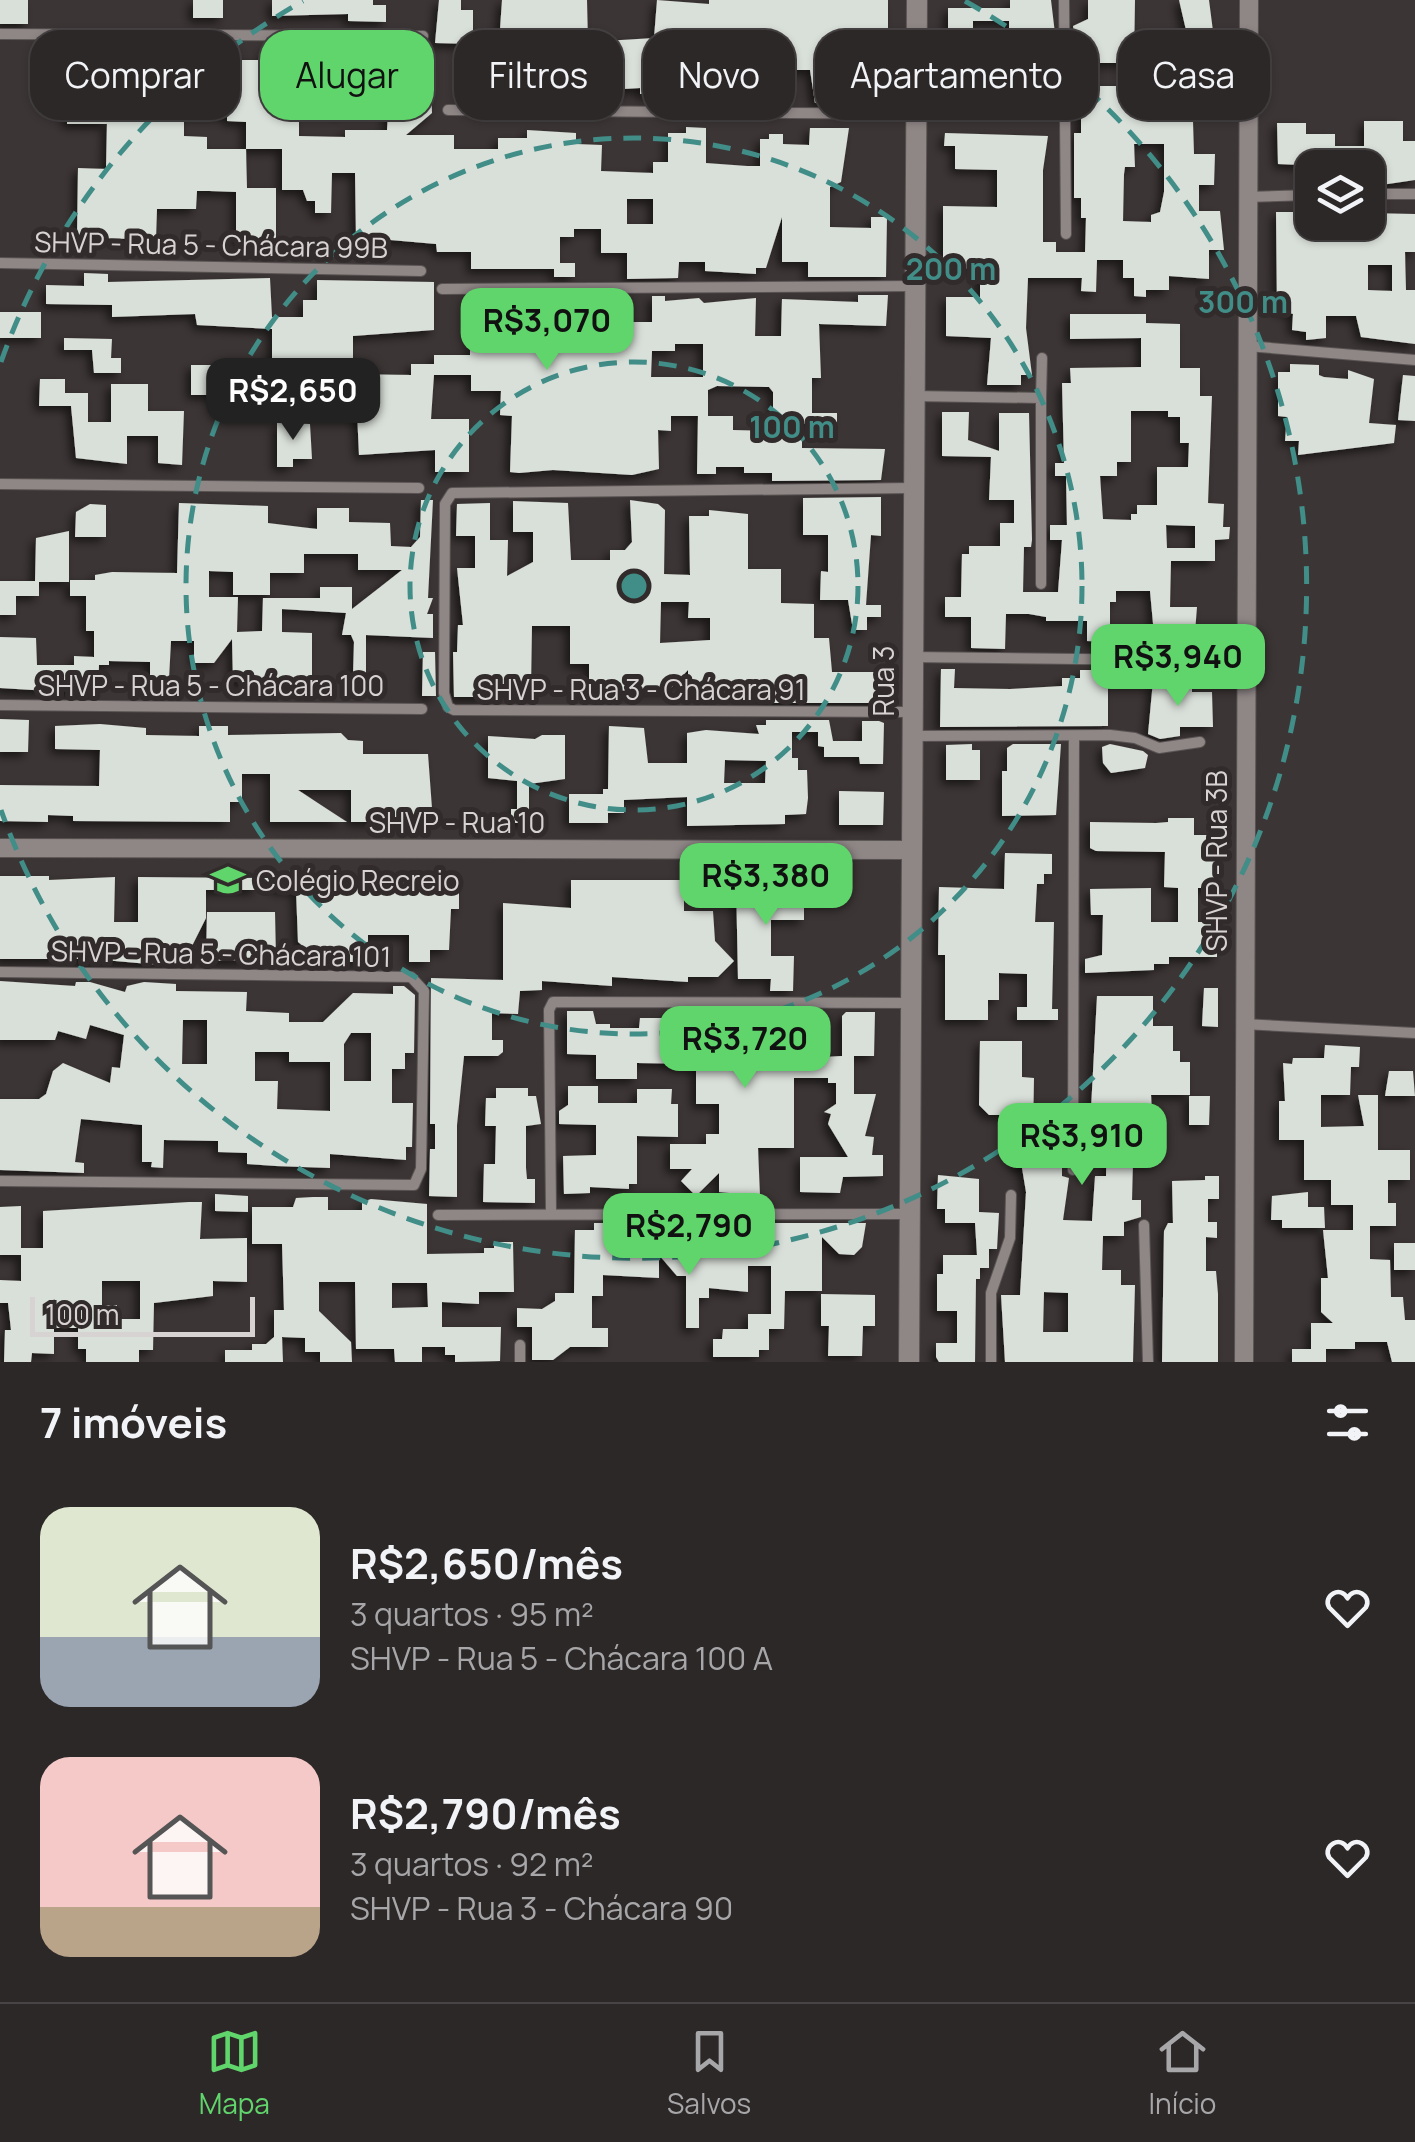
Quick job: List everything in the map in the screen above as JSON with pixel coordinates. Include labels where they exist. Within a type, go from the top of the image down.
[{"type":"main road","name":"Rua 3","points":[[916,0],[916,30]]},
{"type":"main road","name":"Rua 3","points":[[909,1362],[915,120]]},
{"type":"street","points":[[1063,30],[1064,0]]},
{"type":"street","name":"SHVP - Rua 3B","points":[[1244,1362],[1249,0]]},
{"type":"street","points":[[0,34],[260,35]]},
{"type":"street","points":[[448,110],[815,113]]},
{"type":"street","points":[[1064,120],[1066,234]]},
{"type":"street","points":[[1385,194],[1415,194]]},
{"type":"street","points":[[1248,196],[1295,195]]},
{"type":"street","name":"SHVP - Rua 5 - Chácara 99B","points":[[0,263],[421,271]]},
{"type":"street","points":[[442,289],[915,286]]},
{"type":"street","points":[[1246,346],[1415,360]]},
{"type":"street","points":[[1041,584],[1042,358]]},
{"type":"street","points":[[912,396],[1042,398]]},
{"type":"street","points":[[0,484],[419,488]]},
{"type":"street","name":"SHVP - Rua 3 - Chácara 91","points":[[910,712],[454,710],[448,707],[444,693],[445,504],[452,493],[912,488]]},
{"type":"street","points":[[911,657],[1244,661]]},
{"type":"street","name":"SHVP - Rua 5 - Chácara 100","points":[[0,705],[422,709]]},
{"type":"street","points":[[910,736],[1128,736],[1159,748],[1200,742]]},
{"type":"street","points":[[1073,1170],[1074,738]]},
{"type":"street","name":"SHVP - Rua 10","points":[[0,848],[913,850]]},
{"type":"street","name":"SHVP - Rua 5 - Chácara 101","points":[[0,972],[411,978],[424,990],[421,1169],[414,1185],[0,1181]]},
{"type":"street","points":[[552,1211],[549,1010],[553,1002],[913,1004]]},
{"type":"street","points":[[1243,1024],[1415,1034]]},
{"type":"street","points":[[991,1362],[991,1293],[1010,1238],[1010,1195]]},
{"type":"street","points":[[438,1215],[552,1211],[909,1214]]},
{"type":"street","points":[[1144,1225],[1148,1362]]},
{"type":"street","points":[[520,1345],[520,1362]]},
{"type":"building","points":[[0,0],[28,0],[28,24],[0,24]]},
{"type":"building","points":[[193,0],[223,0],[223,18],[193,18]]},
{"type":"building","points":[[272,0],[373,0],[373,5],[386,5],[386,22],[348,21],[348,14],[272,16]]},
{"type":"building","points":[[439,0],[461,0],[461,10],[473,10],[473,30],[454,30],[454,44],[435,43]]},
{"type":"building","points":[[502,0],[587,0],[588,30],[500,30]]},
{"type":"building","points":[[657,0],[709,4],[709,0],[888,0],[888,30],[815,30],[815,103],[810,70],[795,70],[795,30],[655,30]]},
{"type":"building","points":[[1010,0],[1051,0],[1055,30],[1009,30],[1009,21],[973,21],[973,30],[948,30],[948,8],[1010,8]]},
{"type":"building","points":[[1088,0],[1135,0],[1135,30],[1118,30],[1118,63],[1098,63],[1098,30],[1074,30],[1073,26],[1088,19]]},
{"type":"building","points":[[1179,0],[1209,0],[1213,30],[1186,30]]},
{"type":"building","points":[[643,39],[643,94],[640,88],[623,89],[623,40]]},
{"type":"building","points":[[240,60],[260,60],[260,120],[299,120],[299,136],[345,137],[345,130],[387,130],[388,120],[424,120],[406,135],[454,135],[454,149],[498,149],[498,138],[527,138],[527,130],[576,133],[576,144],[602,145],[601,171],[653,173],[653,162],[668,162],[668,133],[686,133],[686,127],[706,128],[706,163],[747,166],[760,166],[760,139],[769,139],[769,134],[783,134],[783,144],[809,145],[810,128],[849,128],[841,182],[830,187],[830,227],[871,228],[871,217],[887,217],[886,277],[808,277],[808,262],[782,262],[782,217],[766,268],[756,268],[756,274],[705,271],[705,262],[679,262],[678,278],[627,279],[627,253],[601,253],[601,229],[574,229],[574,237],[560,237],[560,263],[575,263],[575,277],[554,277],[554,269],[471,269],[471,252],[437,252],[436,244],[356,237],[355,173],[332,173],[331,213],[315,213],[315,201],[307,201],[303,190],[282,190],[282,149],[246,149],[246,122],[227,121],[240,120]],"holes":[[[627,199],[653,199],[653,224],[627,224]]]},
{"type":"building","points":[[1098,86],[1118,86],[1118,120],[1193,121],[1194,154],[1215,154],[1214,185],[1199,185],[1199,211],[1220,211],[1224,250],[1209,250],[1209,279],[1169,276],[1169,290],[1146,290],[1146,297],[1134,296],[1134,278],[1123,278],[1123,260],[1097,260],[1096,292],[1081,291],[1082,278],[1028,278],[1026,328],[1032,375],[1021,375],[1021,385],[987,385],[991,338],[946,336],[946,297],[980,297],[980,274],[979,269],[943,268],[943,206],[997,207],[997,170],[955,169],[955,146],[944,146],[945,133],[1048,136],[1043,170],[1043,242],[1056,242],[1056,252],[1085,252],[1086,218],[1081,218],[1081,198],[1074,198],[1074,133],[1081,133],[1081,120],[1098,120]],"holes":[[[1134,144],[1164,144],[1160,212],[1151,215],[1151,222],[1123,221],[1125,167],[1135,167]]]},
{"type":"building","points":[[67,120],[107,120],[107,124],[67,124]]},
{"type":"building","points":[[184,120],[184,136],[207,137],[207,149],[246,149],[247,188],[276,188],[276,242],[236,243],[236,192],[210,191],[197,191],[196,209],[157,209],[156,240],[77,237],[78,168],[106,169],[107,122]]},
{"type":"building","points":[[1364,121],[1403,121],[1403,141],[1415,141],[1415,180],[1385,184],[1385,150],[1295,150],[1295,165],[1278,164],[1277,123],[1306,123],[1306,134],[1335,134],[1335,146],[1364,146]]},
{"type":"building","points":[[1276,212],[1295,212],[1295,240],[1385,240],[1385,213],[1415,214],[1415,252],[1405,252],[1406,290],[1415,290],[1415,344],[1361,337],[1356,316],[1326,316],[1326,338],[1306,340],[1306,332],[1292,330],[1293,314],[1277,309]],"holes":[[[1368,265],[1392,265],[1392,291],[1368,290]]]},
{"type":"building","points":[[84,273],[108,274],[108,282],[270,278],[272,317],[303,317],[303,300],[317,300],[317,280],[434,282],[434,330],[353,336],[353,374],[411,375],[411,364],[434,364],[434,355],[470,355],[470,346],[522,342],[529,297],[544,298],[548,305],[548,337],[600,331],[600,308],[626,308],[625,322],[652,322],[652,296],[665,296],[665,301],[699,298],[704,303],[756,298],[755,336],[781,336],[782,299],[858,302],[858,295],[888,295],[886,326],[819,324],[821,378],[812,378],[812,413],[837,413],[837,424],[802,424],[802,448],[885,449],[881,480],[772,481],[772,473],[744,473],[744,467],[716,467],[716,474],[697,474],[698,416],[671,416],[671,431],[658,430],[659,469],[632,475],[553,470],[510,472],[512,416],[500,415],[501,391],[471,391],[471,375],[434,375],[431,419],[469,419],[469,472],[435,472],[435,450],[359,455],[356,390],[327,389],[327,382],[313,382],[313,366],[272,366],[272,329],[197,325],[195,314],[112,317],[112,305],[46,304],[46,285],[84,286]],"holes":[[[675,344],[703,344],[703,377],[651,377],[652,351],[675,351]],[[717,386],[769,387],[773,392],[773,431],[733,430],[733,416],[708,416],[708,390]]]},
{"type":"building","points":[[0,312],[41,312],[41,338],[0,338]]},
{"type":"building","points":[[1070,314],[1146,314],[1146,323],[1180,324],[1180,368],[1200,368],[1200,396],[1212,396],[1208,503],[1224,504],[1223,527],[1230,527],[1229,539],[1215,540],[1215,561],[1171,561],[1170,607],[1197,607],[1194,645],[1155,645],[1150,591],[1116,591],[1116,602],[1110,602],[1110,642],[1087,641],[1087,621],[1046,621],[1046,617],[1029,614],[1006,614],[1005,649],[971,648],[971,617],[945,617],[945,597],[961,597],[962,554],[969,554],[969,546],[1000,546],[1000,523],[1014,523],[1014,500],[989,500],[991,457],[942,456],[942,412],[969,412],[968,440],[999,451],[999,413],[1029,413],[1032,540],[1031,547],[1024,547],[1023,592],[1058,592],[1062,540],[1050,540],[1050,525],[1067,525],[1066,476],[1055,476],[1055,463],[1064,463],[1062,383],[1071,383],[1070,368],[1141,367],[1141,338],[1070,339]],"holes":[[[1131,411],[1168,411],[1168,417],[1180,417],[1180,443],[1189,443],[1188,467],[1157,467],[1157,505],[1137,505],[1137,514],[1131,514],[1131,520],[1103,519],[1100,476],[1117,476],[1117,462],[1131,462]],[[1166,525],[1195,526],[1195,548],[1167,548]]]},
{"type":"building","points":[[64,338],[112,339],[111,358],[121,358],[121,373],[94,373],[92,350],[64,350]]},
{"type":"building","points":[[1290,364],[1319,365],[1319,375],[1324,377],[1348,379],[1348,370],[1374,379],[1369,423],[1396,425],[1394,443],[1298,455],[1299,441],[1285,441],[1287,417],[1278,416],[1278,372],[1290,372]]},
{"type":"building","points":[[191,365],[216,365],[216,373],[281,373],[281,387],[232,391],[232,395],[191,395]]},
{"type":"building","points":[[1403,375],[1415,376],[1415,421],[1398,420]]},
{"type":"building","points":[[40,379],[65,379],[65,393],[88,393],[88,422],[111,422],[111,384],[148,384],[148,411],[184,411],[182,465],[158,463],[158,436],[127,436],[127,464],[76,458],[71,406],[39,406]]},
{"type":"building","points":[[277,423],[310,424],[312,459],[293,459],[293,467],[277,467]]},
{"type":"building","points":[[881,497],[881,536],[871,535],[866,605],[881,605],[881,617],[867,617],[867,630],[853,630],[848,600],[820,600],[821,571],[828,572],[828,535],[803,535],[803,498]]},
{"type":"building","points":[[421,500],[433,500],[428,598],[433,598],[427,614],[433,614],[433,638],[366,635],[366,675],[353,675],[354,642],[351,635],[342,635],[346,613],[282,609],[282,632],[312,633],[312,680],[270,682],[270,692],[248,692],[248,684],[233,681],[232,639],[214,663],[194,663],[194,641],[171,641],[169,679],[165,682],[150,682],[150,662],[109,661],[109,665],[99,665],[98,694],[0,688],[0,637],[36,638],[37,665],[74,665],[74,656],[94,657],[94,631],[86,631],[86,596],[70,596],[70,580],[95,580],[95,575],[112,572],[177,573],[179,503],[268,506],[268,523],[317,529],[317,508],[349,508],[349,522],[390,523],[391,546],[411,547],[420,537]],"holes":[[[304,554],[358,554],[358,570],[402,570],[352,609],[352,587],[320,587],[320,598],[263,598],[262,631],[237,632],[238,597],[209,597],[209,571],[233,572],[233,595],[270,595],[270,573],[304,573]]]},
{"type":"building","points":[[630,500],[658,504],[665,510],[664,574],[690,575],[689,516],[709,516],[709,510],[748,514],[748,569],[781,569],[781,603],[814,604],[814,638],[829,638],[832,672],[879,672],[879,703],[766,703],[766,697],[688,692],[688,670],[670,689],[609,691],[609,699],[596,698],[589,694],[589,664],[570,664],[570,626],[532,626],[531,689],[486,691],[486,697],[454,697],[453,652],[457,652],[458,625],[463,625],[457,568],[475,568],[475,536],[456,536],[457,504],[490,503],[490,540],[508,540],[507,576],[533,562],[533,532],[513,532],[513,501],[568,503],[571,560],[610,560],[610,550],[625,550],[632,542]],"holes":[[[661,602],[689,602],[688,618],[710,618],[710,640],[660,643]]]},
{"type":"building","points":[[90,504],[106,505],[106,537],[75,537],[76,512]]},
{"type":"building","points":[[69,531],[69,582],[39,582],[39,596],[16,596],[16,615],[0,615],[0,581],[35,581],[36,538]]},
{"type":"building","points":[[423,652],[435,652],[436,696],[422,696]]},
{"type":"building","points":[[941,669],[955,669],[954,688],[1010,689],[1062,686],[1062,678],[1080,678],[1080,670],[1108,670],[1108,726],[940,727]]},
{"type":"building","points":[[1153,681],[1192,682],[1192,692],[1212,692],[1213,727],[1180,727],[1180,736],[1160,739],[1148,734]]},
{"type":"building","points":[[0,719],[29,720],[28,752],[0,752]]},
{"type":"building","points":[[766,720],[829,720],[833,741],[862,741],[862,721],[879,721],[884,723],[883,764],[860,764],[859,757],[824,757],[824,747],[818,746],[818,732],[792,732],[792,758],[798,758],[798,770],[807,770],[808,798],[806,814],[785,815],[785,824],[687,826],[687,797],[624,800],[624,813],[608,813],[608,823],[569,823],[569,794],[603,794],[603,789],[608,789],[609,726],[644,728],[648,763],[687,763],[687,733],[706,730],[759,734],[756,725],[766,725]],"holes":[[[725,760],[766,761],[765,783],[724,783]]]},
{"type":"building","points":[[55,726],[146,728],[146,735],[199,736],[199,726],[228,726],[228,735],[341,733],[348,740],[363,741],[363,754],[428,754],[433,822],[351,822],[351,790],[298,790],[347,822],[270,822],[270,774],[242,774],[242,802],[230,802],[230,822],[73,821],[73,816],[48,815],[48,822],[0,821],[0,785],[99,786],[100,750],[55,749]]},
{"type":"building","points":[[542,735],[565,735],[565,779],[529,784],[529,823],[511,823],[511,809],[517,809],[517,781],[488,778],[488,736],[535,739]]},
{"type":"building","points":[[972,744],[972,750],[980,750],[980,780],[946,780],[946,745]]},
{"type":"building","points":[[1013,744],[1061,744],[1056,815],[1002,816],[1002,771],[1007,771],[1007,748]]},
{"type":"building","points":[[1110,744],[1143,751],[1148,755],[1145,768],[1111,773],[1103,763],[1102,747]]},
{"type":"building","points":[[839,791],[884,792],[883,825],[839,825]]},
{"type":"building","points":[[1168,818],[1194,818],[1194,835],[1218,835],[1219,888],[1198,888],[1198,922],[1217,922],[1217,957],[1169,957],[1169,964],[1154,964],[1154,970],[1085,973],[1085,959],[1102,955],[1103,915],[1091,915],[1090,889],[1151,888],[1151,922],[1178,922],[1178,888],[1164,887],[1165,852],[1096,851],[1090,848],[1090,822],[1156,823],[1168,822]]},
{"type":"building","points":[[1005,853],[1052,854],[1052,874],[1044,874],[1044,884],[1037,884],[1035,922],[1054,922],[1052,1009],[1058,1009],[1058,1020],[1017,1020],[1017,1007],[1027,1007],[1027,974],[999,973],[999,1000],[988,1000],[988,1020],[945,1020],[945,955],[938,955],[939,887],[1004,889]]},
{"type":"building","points":[[0,876],[49,876],[49,880],[115,877],[114,922],[138,922],[138,877],[257,878],[257,890],[206,890],[206,918],[187,956],[160,956],[160,965],[104,960],[80,964],[81,959],[0,959]]},
{"type":"building","points":[[264,878],[459,879],[459,909],[451,909],[449,950],[430,950],[430,962],[409,962],[409,935],[368,935],[368,962],[342,962],[342,950],[308,950],[298,942],[296,890],[277,890]]},
{"type":"building","points":[[571,880],[684,880],[684,911],[713,911],[715,941],[734,961],[718,977],[688,977],[688,982],[612,977],[612,986],[542,981],[542,990],[520,991],[518,1014],[492,1013],[492,1040],[503,1040],[503,1052],[498,1056],[464,1056],[457,1125],[457,1197],[429,1196],[430,1149],[435,1149],[435,1124],[430,1124],[431,978],[503,980],[503,903],[571,908]]},
{"type":"building","points":[[736,880],[804,880],[804,920],[771,920],[771,956],[794,956],[793,991],[770,991],[771,979],[738,979]]},
{"type":"building","points":[[207,912],[275,912],[276,959],[206,961]]},
{"type":"building","points":[[0,981],[75,986],[76,982],[90,982],[125,992],[127,986],[144,982],[176,984],[176,991],[247,992],[246,1011],[289,1013],[289,1022],[323,1022],[353,993],[393,994],[393,986],[404,986],[415,995],[414,1053],[405,1053],[405,1069],[392,1069],[392,1103],[413,1103],[412,1147],[406,1147],[406,1160],[330,1154],[330,1168],[247,1164],[247,1153],[218,1152],[218,1141],[164,1140],[163,1168],[151,1167],[152,1162],[142,1162],[142,1125],[81,1119],[75,1162],[84,1163],[84,1173],[0,1170],[0,1099],[39,1099],[46,1094],[53,1071],[63,1063],[110,1083],[112,1067],[120,1068],[124,1035],[90,1025],[86,1039],[58,1031],[55,1040],[0,1040]],"holes":[[[183,1020],[207,1020],[207,1064],[182,1064]],[[351,1033],[371,1033],[371,1081],[344,1081],[344,1044]],[[255,1052],[289,1052],[289,1062],[330,1062],[330,1111],[277,1109],[278,1081],[255,1081]]]},
{"type":"building","points":[[1204,988],[1218,988],[1218,1027],[1202,1026]]},
{"type":"building","points":[[1097,996],[1153,996],[1153,1026],[1173,1026],[1173,1051],[1180,1051],[1180,1062],[1190,1062],[1190,1095],[1151,1095],[1155,1163],[1133,1162],[1132,1200],[1141,1200],[1141,1217],[1124,1222],[1124,1236],[1103,1236],[1102,1270],[1121,1270],[1121,1285],[1135,1285],[1133,1362],[1005,1362],[1001,1295],[1020,1295],[1026,1192],[1022,1168],[1016,1168],[1016,1120],[1011,1120],[1011,1115],[989,1115],[979,1105],[980,1041],[1022,1041],[1022,1077],[1034,1078],[1033,1136],[1062,1139],[1062,1176],[1069,1178],[1063,1220],[1092,1221],[1095,1176],[1106,1176],[1107,1128],[1090,1128]],"holes":[[[1044,1292],[1068,1293],[1068,1332],[1043,1332]]]},
{"type":"building","points":[[567,1011],[593,1011],[596,1024],[610,1024],[610,1028],[639,1028],[640,1018],[760,1018],[760,1011],[772,1011],[772,1020],[799,1020],[800,1058],[842,1056],[842,1016],[846,1012],[875,1012],[874,1056],[854,1056],[854,1094],[876,1094],[865,1136],[874,1137],[872,1155],[883,1155],[883,1176],[843,1177],[840,1193],[800,1192],[800,1157],[848,1157],[828,1124],[831,1114],[824,1112],[836,1104],[836,1083],[828,1083],[828,1078],[794,1078],[794,1148],[758,1148],[760,1196],[719,1192],[719,1173],[696,1196],[681,1181],[692,1169],[670,1169],[670,1144],[706,1144],[706,1134],[719,1134],[719,1104],[696,1104],[696,1064],[637,1063],[637,1079],[596,1079],[596,1055],[567,1054]]},
{"type":"building","points":[[1325,1045],[1360,1047],[1359,1067],[1351,1067],[1350,1095],[1321,1095],[1321,1127],[1364,1126],[1358,1095],[1378,1095],[1378,1150],[1410,1150],[1410,1180],[1388,1180],[1388,1203],[1396,1203],[1396,1226],[1370,1226],[1370,1259],[1390,1260],[1391,1297],[1403,1297],[1405,1320],[1415,1320],[1415,1362],[1392,1362],[1387,1342],[1355,1342],[1355,1349],[1326,1349],[1326,1362],[1292,1362],[1292,1349],[1311,1349],[1311,1323],[1333,1323],[1321,1312],[1321,1278],[1328,1278],[1323,1230],[1353,1230],[1353,1205],[1331,1205],[1331,1180],[1304,1180],[1304,1140],[1279,1140],[1279,1101],[1285,1101],[1283,1063],[1292,1064],[1293,1058],[1324,1058]]},
{"type":"building","points":[[1389,1071],[1413,1071],[1415,1096],[1385,1096]]},
{"type":"building","points":[[568,1086],[598,1086],[598,1103],[637,1103],[637,1089],[672,1089],[671,1104],[678,1104],[678,1137],[637,1136],[637,1184],[629,1184],[629,1189],[590,1187],[590,1193],[564,1194],[563,1156],[596,1155],[596,1125],[559,1124],[559,1111],[568,1105]]},
{"type":"building","points":[[496,1088],[528,1088],[528,1096],[536,1096],[541,1124],[526,1126],[527,1179],[535,1179],[535,1203],[483,1202],[484,1164],[495,1164],[496,1126],[485,1126],[486,1098],[496,1098]]},
{"type":"building","points":[[1189,1096],[1210,1096],[1209,1125],[1189,1125]]},
{"type":"building","points":[[938,1175],[979,1179],[979,1212],[999,1213],[997,1249],[989,1249],[989,1268],[980,1268],[980,1279],[976,1279],[975,1362],[939,1362],[936,1357],[936,1343],[957,1343],[957,1311],[937,1311],[937,1274],[943,1274],[943,1255],[977,1255],[975,1223],[945,1223],[945,1209],[937,1209]]},
{"type":"building","points":[[1205,1176],[1219,1176],[1219,1199],[1208,1199],[1208,1222],[1217,1222],[1217,1238],[1206,1237],[1206,1271],[1216,1271],[1218,1362],[1162,1362],[1164,1231],[1168,1223],[1173,1223],[1172,1181],[1205,1180]]},
{"type":"building","points":[[1308,1192],[1308,1207],[1324,1207],[1325,1228],[1282,1228],[1282,1220],[1271,1220],[1272,1196]]},
{"type":"building","points":[[215,1194],[248,1196],[248,1212],[215,1211]]},
{"type":"building","points":[[328,1197],[328,1210],[362,1210],[362,1202],[371,1199],[427,1204],[427,1254],[484,1253],[484,1248],[494,1248],[494,1242],[513,1242],[514,1292],[479,1292],[479,1304],[442,1302],[442,1327],[501,1327],[500,1361],[455,1362],[455,1355],[445,1355],[445,1347],[422,1347],[422,1362],[395,1362],[394,1349],[356,1349],[355,1282],[319,1282],[319,1311],[351,1342],[352,1362],[320,1362],[320,1352],[305,1352],[305,1338],[282,1337],[283,1362],[225,1362],[225,1350],[252,1350],[252,1344],[266,1344],[274,1337],[274,1310],[284,1310],[282,1244],[252,1244],[252,1207],[293,1207],[296,1198]],"holes":[[[392,1283],[427,1283],[428,1307],[392,1308]]]},
{"type":"building","points":[[202,1202],[200,1239],[247,1238],[247,1282],[213,1281],[213,1296],[154,1303],[153,1350],[139,1350],[139,1362],[86,1362],[86,1349],[78,1349],[78,1328],[54,1328],[54,1354],[32,1353],[31,1362],[4,1362],[5,1330],[11,1330],[8,1303],[0,1303],[0,1280],[21,1281],[21,1255],[0,1255],[0,1207],[21,1206],[21,1248],[43,1248],[43,1211]],"holes":[[[102,1281],[140,1281],[140,1319],[117,1319],[117,1305],[102,1306]]]},
{"type":"building","points":[[594,1223],[618,1223],[622,1236],[651,1237],[664,1234],[664,1228],[700,1229],[700,1237],[736,1238],[736,1231],[772,1231],[772,1223],[866,1223],[862,1247],[854,1255],[839,1254],[822,1237],[822,1291],[785,1291],[784,1329],[769,1329],[769,1350],[759,1350],[759,1357],[713,1357],[713,1339],[722,1339],[723,1329],[748,1329],[748,1314],[771,1314],[771,1266],[748,1266],[748,1292],[709,1288],[709,1298],[699,1298],[699,1328],[686,1328],[686,1276],[677,1276],[659,1255],[659,1278],[603,1275],[603,1296],[592,1296],[592,1328],[608,1328],[608,1347],[570,1347],[553,1360],[532,1360],[532,1327],[517,1327],[517,1308],[542,1309],[555,1301],[555,1293],[574,1293],[575,1230],[594,1230]]},
{"type":"building","points":[[1394,1243],[1415,1243],[1415,1270],[1394,1270]]},
{"type":"building","points":[[821,1294],[875,1295],[875,1326],[863,1326],[862,1356],[828,1356],[829,1326],[821,1326]]},
{"type":"place","name":"Colégio Recreio","points":[[228,880]]}]
